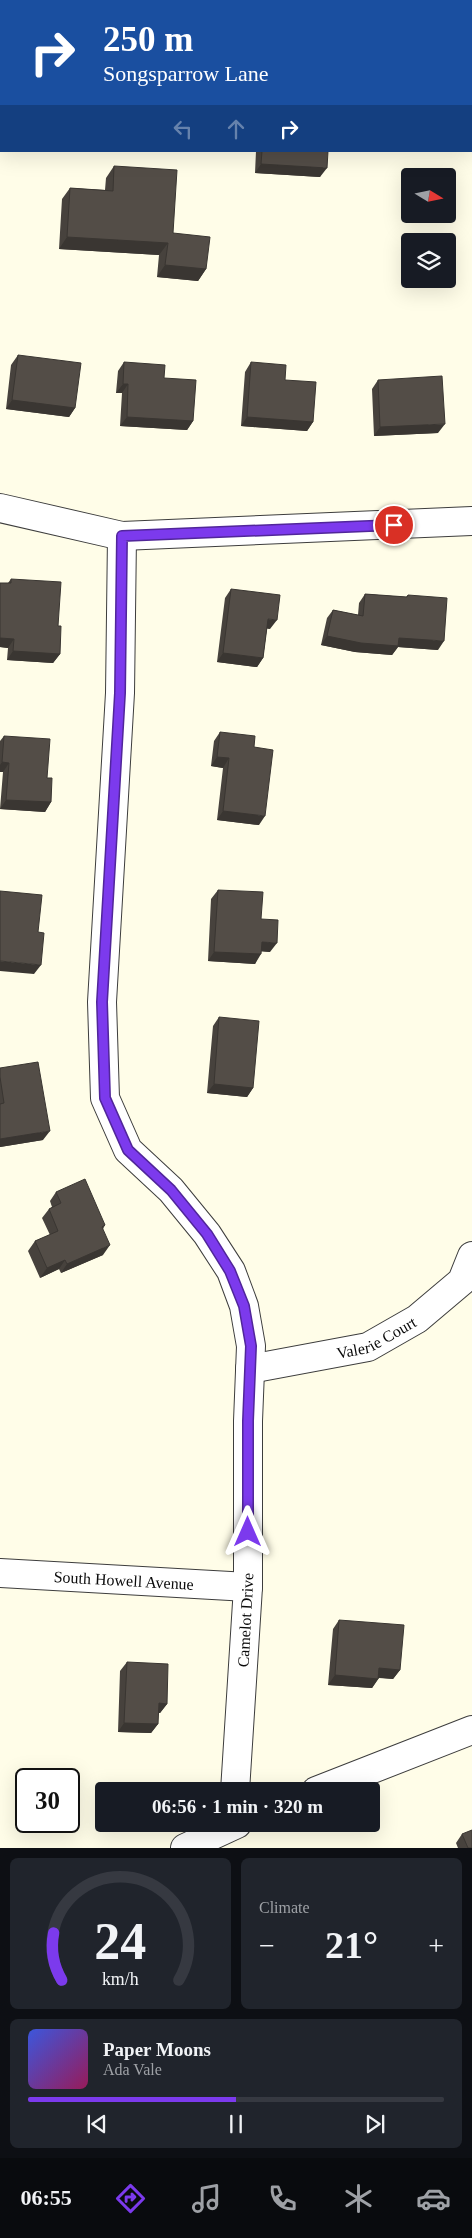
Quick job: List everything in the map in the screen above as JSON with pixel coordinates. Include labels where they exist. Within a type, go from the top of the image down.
[{"type":"street","points":[[0,508],[122,536],[472,522]]},
{"type":"street","name":"Camelot Drive","points":[[122,536],[120,693],[102,1002],[105,1098],[128,1150],[171,1190],[207,1234],[230,1271],[244,1306],[251,1346],[248,1587],[236,1782]]},
{"type":"street","name":"Valerie Court","points":[[250,1369],[368,1347],[417,1319],[462,1281],[472,1256]]},
{"type":"street","name":"South Howell Avenue","points":[[0,1573],[248,1587]]},
{"type":"street","points":[[339,1782],[472,1730]]},
{"type":"street","points":[[185,1848],[218,1832]]},
{"type":"building","points":[[262,152],[328,152],[327,168],[261,164]]},
{"type":"building","points":[[114,166],[177,170],[173,233],[210,237],[206,269],[165,265],[168,243],[67,237],[70,188],[113,191]]},
{"type":"building","points":[[18,355],[81,363],[75,408],[12,400]]},
{"type":"building","points":[[124,362],[165,365],[164,378],[196,380],[193,421],[127,417],[128,384],[123,384]]},
{"type":"building","points":[[251,362],[286,365],[285,380],[316,382],[313,422],[247,417]]},
{"type":"building","points":[[442,376],[445,424],[380,427],[378,380]]},
{"type":"building","points":[[11,579],[61,582],[58,626],[61,626],[60,654],[13,651],[14,639],[0,638],[0,583],[11,583]]},
{"type":"building","points":[[231,589],[280,595],[277,620],[268,619],[263,658],[223,653]]},
{"type":"building","points":[[365,594],[447,598],[444,641],[399,638],[398,646],[361,643],[327,636],[333,610],[363,616]]},
{"type":"building","points":[[220,732],[255,736],[254,747],[273,750],[265,816],[223,811],[229,758],[217,757]]},
{"type":"building","points":[[4,736],[50,739],[47,778],[52,778],[51,802],[6,800],[9,763],[2,762]]},
{"type":"building","points":[[218,890],[263,892],[261,919],[278,920],[277,943],[262,942],[261,954],[214,952]]},
{"type":"building","points":[[0,891],[42,895],[38,932],[44,933],[41,965],[0,961]]},
{"type":"building","points":[[219,1017],[259,1021],[253,1088],[214,1084]]},
{"type":"building","points":[[38,1062],[50,1131],[0,1139],[0,1104],[4,1103],[0,1068]]},
{"type":"building","points":[[85,1179],[105,1225],[102,1227],[110,1245],[67,1264],[65,1260],[47,1268],[35,1241],[58,1231],[49,1209],[61,1203],[56,1192]]},
{"type":"building","points":[[339,1620],[404,1625],[400,1670],[379,1668],[378,1679],[335,1675]]},
{"type":"building","points":[[127,1662],[168,1664],[167,1704],[159,1703],[158,1724],[124,1723]]},
{"type":"building","points":[[472,1830],[472,1848],[468,1848],[462,1834]]},
{"type":"route","points":[[248,1532],[248,1421],[251,1346],[244,1306],[230,1271],[207,1234],[171,1190],[128,1150],[105,1098],[102,1002],[120,693],[122,536],[394,525]]}]
